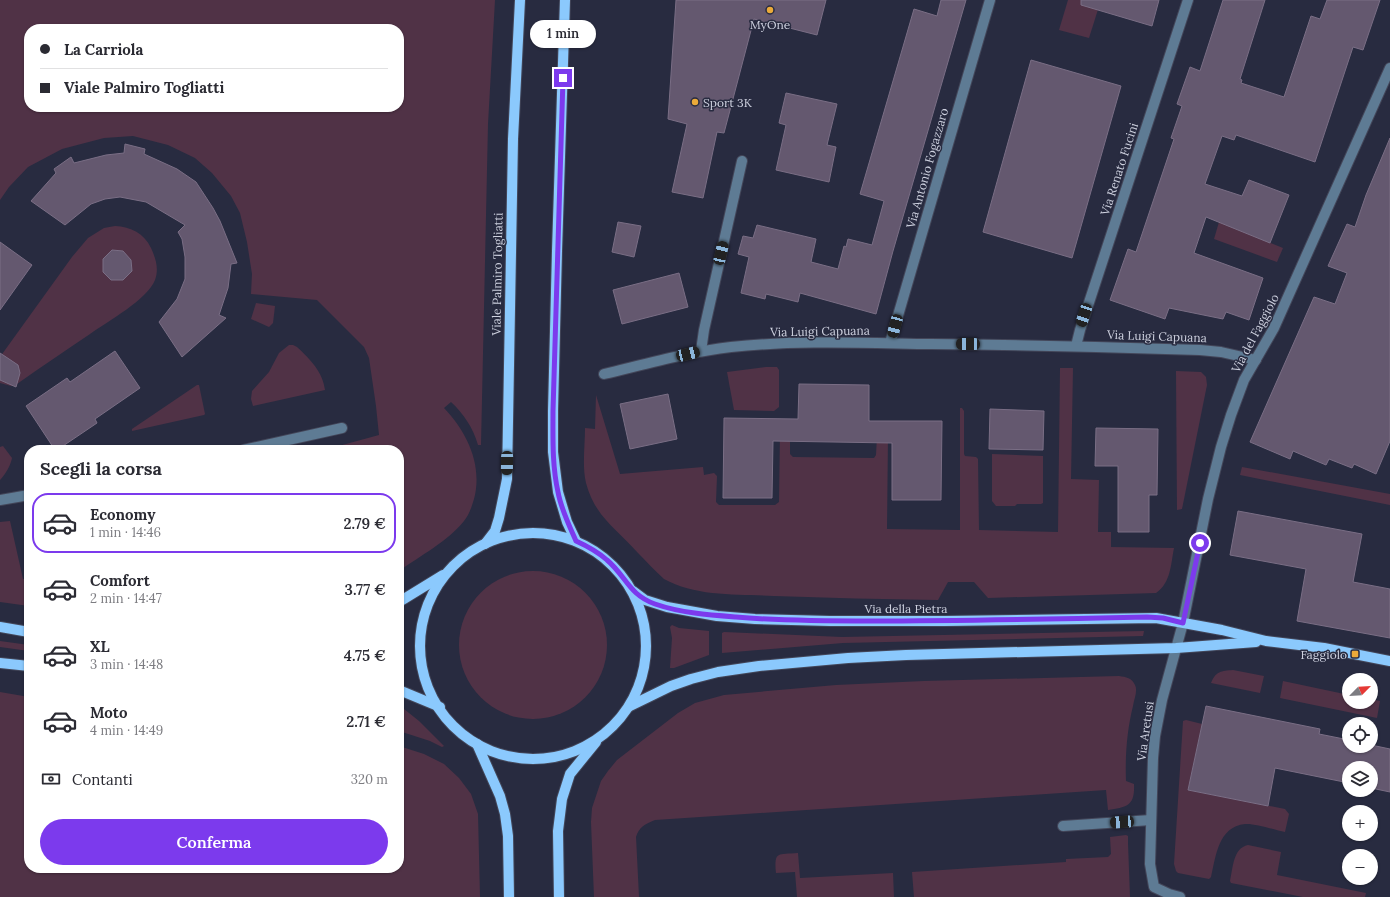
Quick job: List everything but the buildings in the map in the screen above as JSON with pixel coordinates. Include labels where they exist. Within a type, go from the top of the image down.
[{"type":"main road","name":"Viale Palmiro Togliatti","points":[[485,544],[495,531],[507,479],[513,139],[520,0]]},
{"type":"main road","points":[[565,0],[557,251],[553,445],[558,492],[567,522],[576,541]]},
{"type":"main road","points":[[559,897],[558,831],[562,799],[570,774],[598,739],[613,726],[630,706],[637,692],[643,674],[646,654],[642,614],[633,591],[620,573],[607,560],[591,548],[564,537],[547,534],[524,533],[503,536],[485,544],[455,563],[445,574],[426,609],[420,639],[422,669],[429,689],[449,720],[463,735],[477,744],[507,756],[538,759],[570,753],[598,739]]},
{"type":"main road","points":[[404,599],[445,574]]},
{"type":"main road","name":"Via della Pietra","points":[[633,591],[645,600],[667,607],[717,616],[755,619],[830,621],[945,621],[1147,617],[1163,618],[1266,641],[1324,648],[1390,661]]},
{"type":"main road","points":[[0,627],[24,631]]},
{"type":"main road","name":"Via della Pietra","points":[[630,706],[671,686],[691,679],[718,672],[759,666],[906,655],[1176,648],[1266,641]]},
{"type":"main road","points":[[0,663],[24,665]]},
{"type":"main road","points":[[404,692],[440,708]]},
{"type":"main road","points":[[477,744],[500,796],[505,814],[508,836],[509,897]]},
{"type":"street","name":"Via Antonio Fogazzaro","points":[[890,343],[990,0]]},
{"type":"street","name":"Via Renato Fucini","points":[[1076,346],[1082,322],[1188,0]]},
{"type":"street","name":"Via del Faggiolo","points":[[1183,623],[1220,447],[1238,395],[1274,328],[1390,68]]},
{"type":"street","points":[[701,351],[703,336],[742,161]]},
{"type":"street","name":"Via Luigi Capuana","points":[[604,374],[701,351],[786,343],[1076,346],[1200,350],[1228,353],[1256,360]]},
{"type":"street","points":[[266,445],[342,428]]},
{"type":"street","points":[[0,500],[24,496]]},
{"type":"street","points":[[1176,648],[1183,623]]},
{"type":"street","name":"Via Aretusi","points":[[1176,648],[1162,700],[1156,730],[1153,758],[1150,864],[1154,892],[1180,897]]},
{"type":"street","points":[[1063,826],[1151,820]]},
{"type":"shaded area","points":[[0,0],[495,0],[488,124],[481,445],[478,445],[471,427],[464,416],[451,402],[444,408],[466,438],[475,462],[476,486],[474,499],[466,519],[442,542],[404,568],[404,445],[342,445],[379,435],[369,358],[364,347],[317,300],[251,294],[252,274],[247,242],[240,213],[231,196],[212,173],[195,158],[168,145],[133,136],[104,138],[62,149],[28,167],[9,187],[0,200]]},
{"type":"shaded area","points":[[1068,0],[1101,0],[1089,38],[1059,30]]},
{"type":"shaded area","points":[[1219,222],[1283,248],[1277,262],[1214,239]]},
{"type":"shaded area","points":[[115,226],[132,229],[145,238],[151,248],[157,268],[155,280],[151,288],[126,310],[17,384],[11,386],[0,383],[0,357],[72,257],[88,238],[104,228]]},
{"type":"shaded area","points":[[256,303],[275,306],[273,323],[269,327],[251,319]]},
{"type":"shaded area","points":[[289,345],[297,347],[311,361],[322,377],[325,390],[253,406],[251,399],[252,391],[269,372],[279,353]]},
{"type":"shaded area","points":[[777,367],[779,370],[779,407],[774,411],[734,410],[727,372]]},
{"type":"shaded area","points":[[1060,368],[1073,368],[1071,479],[1099,480],[1098,532],[1111,532],[1111,547],[1174,548],[1170,572],[1165,584],[1156,593],[988,598],[974,582],[948,582],[938,600],[746,595],[703,592],[676,585],[664,579],[601,514],[590,495],[586,483],[584,463],[585,428],[595,429],[596,395],[620,474],[703,467],[704,475],[714,473],[717,476],[716,502],[719,505],[775,505],[779,502],[780,433],[790,435],[790,454],[793,457],[874,458],[876,455],[877,436],[888,436],[887,529],[960,530],[960,408],[962,408],[964,411],[964,454],[965,456],[976,457],[978,459],[979,530],[1058,532]]},
{"type":"shaded area","points":[[1176,371],[1201,372],[1206,377],[1207,385],[1182,509],[1177,510]]},
{"type":"shaded area","points":[[199,385],[204,415],[132,431],[132,429]]},
{"type":"shaded area","points":[[3,446],[12,458],[8,470],[0,480],[0,447]]},
{"type":"shaded area","points":[[992,454],[1043,456],[1043,503],[1017,504],[1015,506],[996,506],[992,501]]},
{"type":"shaded area","points":[[1242,467],[1390,494],[1390,505],[1240,475]]},
{"type":"shaded area","points":[[10,521],[24,579],[24,605],[0,602],[0,522]]},
{"type":"shaded area","points":[[526,571],[540,571],[554,574],[568,580],[580,588],[590,598],[598,610],[604,624],[607,645],[604,666],[598,680],[590,692],[580,702],[568,710],[554,716],[540,719],[526,719],[512,716],[498,710],[486,702],[476,692],[468,680],[462,666],[459,652],[459,638],[462,624],[468,610],[476,598],[486,588],[498,580],[512,574]]},
{"type":"shaded area","points":[[672,625],[679,628],[709,631],[709,655],[674,668],[670,668],[672,638],[670,627]]},
{"type":"shaded area","points":[[1144,631],[1143,636],[843,643],[722,653],[722,633],[724,632],[842,637]]},
{"type":"shaded area","points":[[0,641],[24,644],[24,650],[0,647]]},
{"type":"shaded area","points":[[1233,670],[1264,676],[1260,693],[1211,683],[1219,672]]},
{"type":"shaded area","points":[[1119,676],[1130,679],[1136,687],[1136,695],[1128,734],[1126,762],[1126,781],[1134,784],[1134,791],[1131,801],[1125,806],[1108,810],[1106,790],[655,820],[643,826],[636,837],[639,897],[594,897],[591,822],[592,808],[601,781],[617,760],[678,713],[695,703],[724,695],[836,685],[924,681]]},
{"type":"shaded area","points":[[1283,681],[1342,694],[1342,709],[1378,709],[1378,701],[1380,701],[1377,717],[1372,717],[1280,698]]},
{"type":"shaded area","points":[[0,692],[24,696],[24,873],[404,873],[404,748],[424,754],[444,764],[459,778],[471,794],[478,814],[480,897],[0,897]]},
{"type":"shaded area","points":[[404,709],[419,721],[444,746],[442,747],[430,741],[404,733]]},
{"type":"shaded area","points":[[1186,720],[1202,724],[1188,790],[1285,809],[1289,814],[1285,832],[1249,824],[1236,826],[1229,831],[1220,844],[1211,877],[1209,879],[1178,873],[1174,864],[1183,721]]},
{"type":"shaded area","points":[[1128,836],[1130,897],[914,897],[912,872],[1066,862],[1066,859],[1108,857],[1111,854],[1110,837]]},
{"type":"shaded area","points":[[1248,845],[1281,852],[1277,875],[1366,893],[1365,897],[1303,897],[1231,883],[1230,881],[1234,859],[1239,850]]},
{"type":"shaded area","points":[[798,853],[800,878],[893,873],[894,897],[797,897],[795,872],[776,873],[776,860],[779,855],[782,854]]},
{"type":"place","name":"MyOne","points":[[770,10]]},
{"type":"place","name":"Sport 3K","points":[[695,102]]},
{"type":"place","name":"Faggiolo","points":[[1355,654]]},
{"type":"route","points":[[563,78],[553,411],[553,452],[556,483],[567,522],[576,541],[591,548],[607,560],[620,573],[638,596],[655,604],[696,613],[755,619],[830,621],[945,621],[1147,617],[1163,618],[1183,623],[1200,543]]}]
